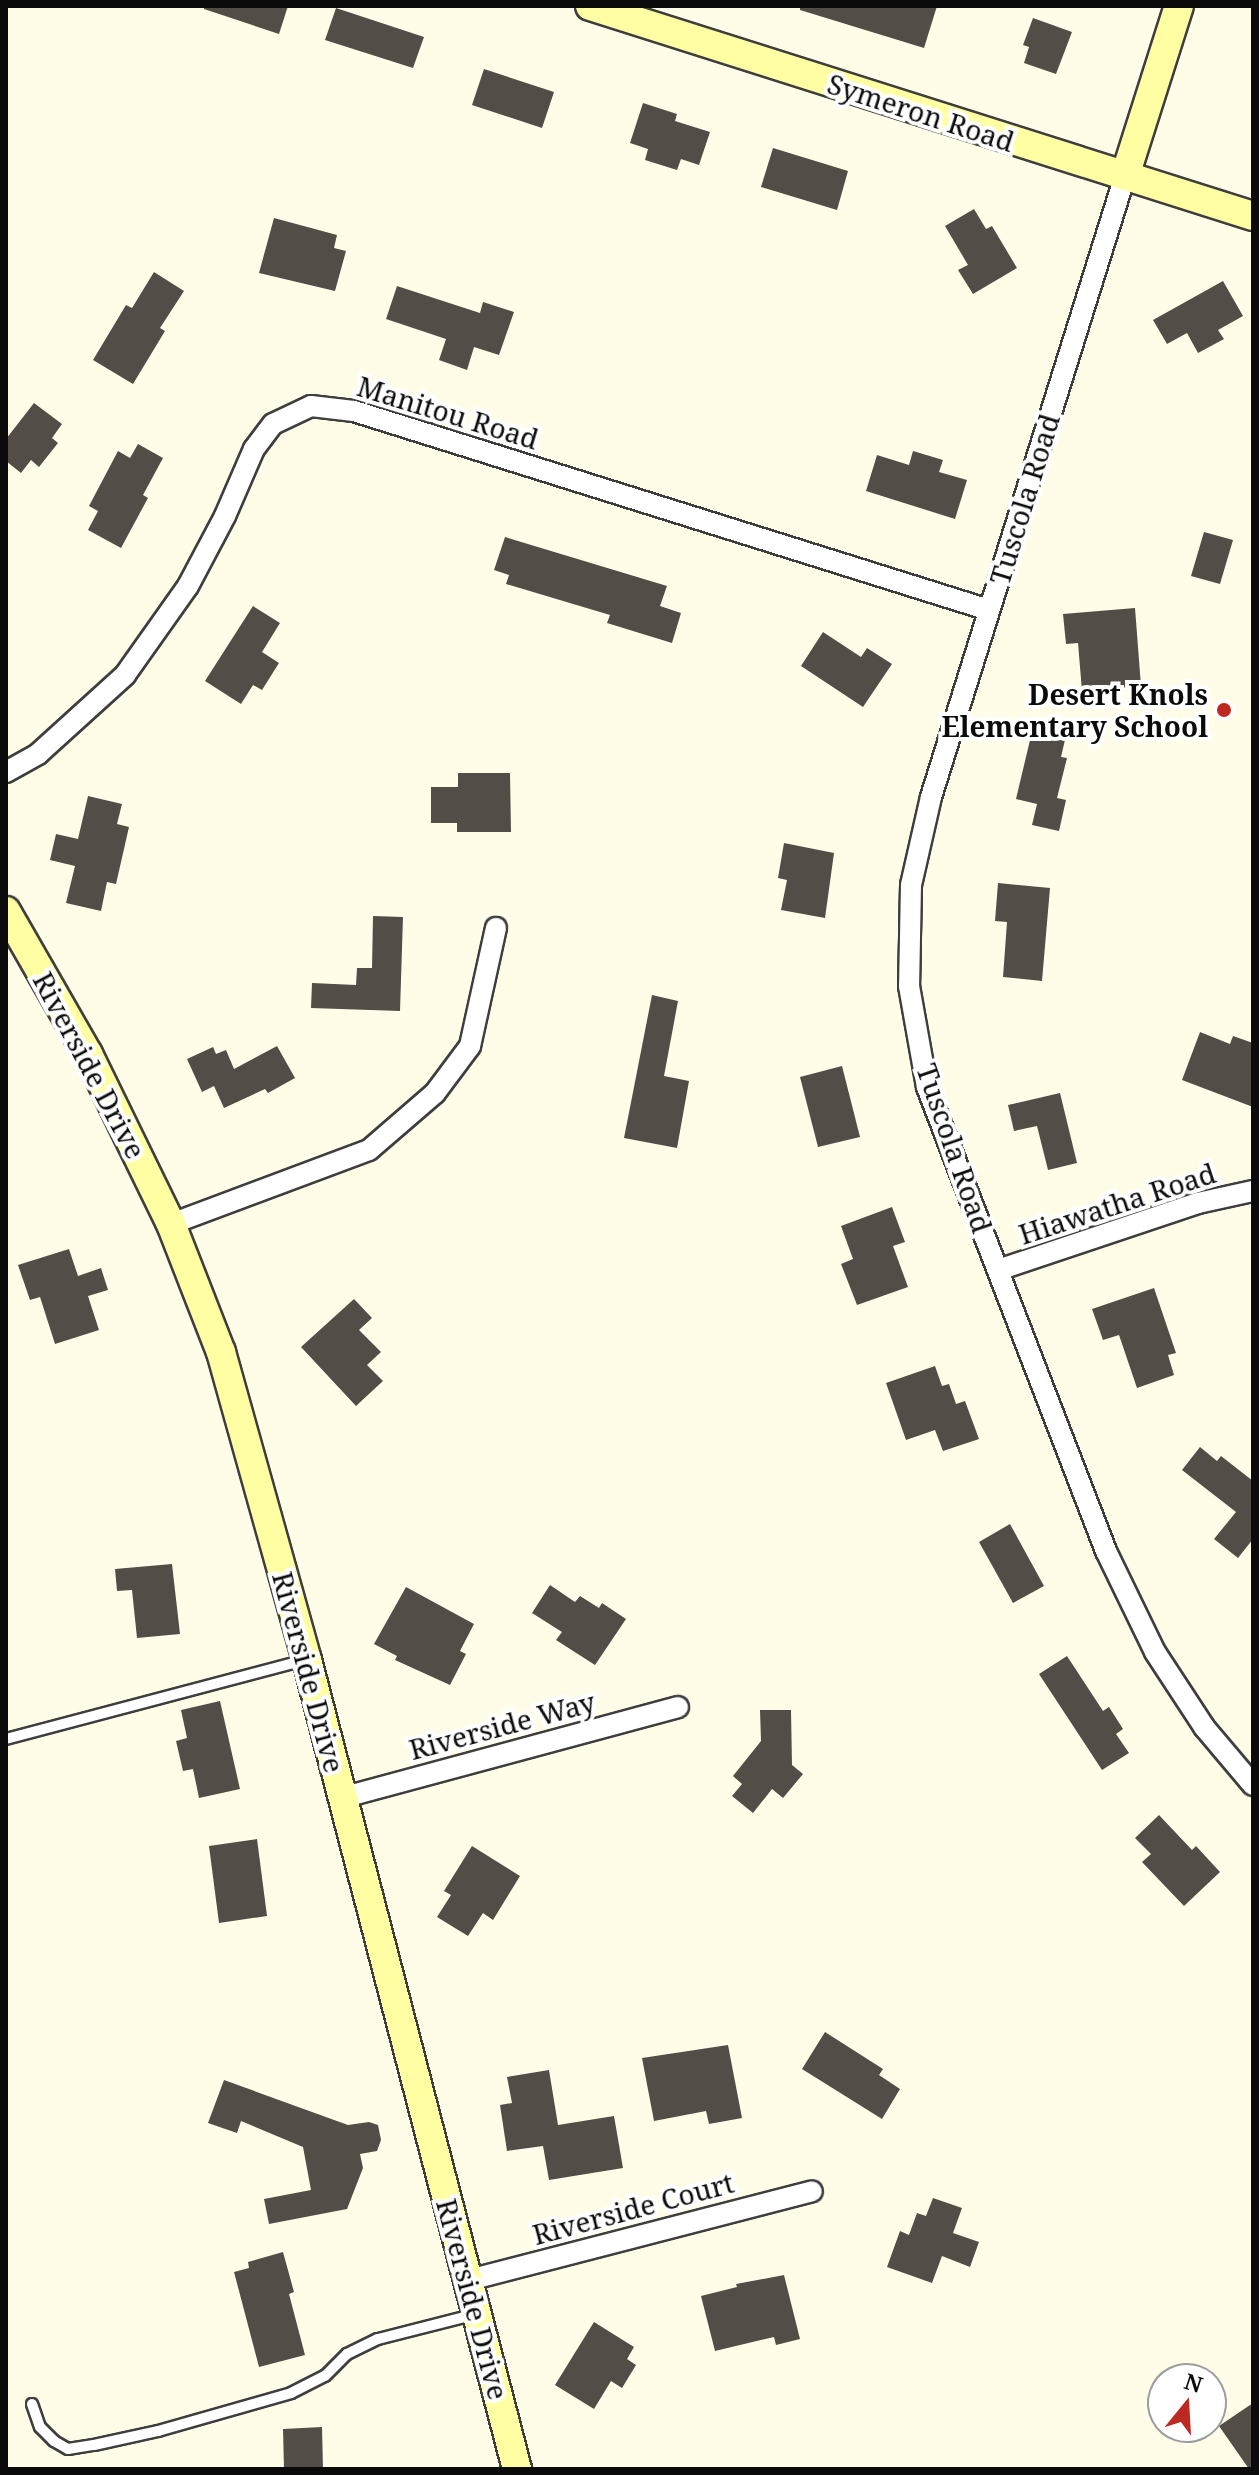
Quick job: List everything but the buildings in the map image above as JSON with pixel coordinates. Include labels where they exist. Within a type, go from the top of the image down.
[{"type":"street","name":"Symeron Road","points":[[590,6],[1253,216]]},
{"type":"street","name":"Tuscola Road","points":[[1179,6],[931,797],[911,885],[909,986],[927,1087],[1106,1551],[1155,1652],[1204,1727],[1253,1785]]},
{"type":"street","name":"Manitou Road","points":[[6,772],[38,754],[125,675],[188,586],[225,516],[254,449],[273,424],[311,406],[354,411],[989,610]]},
{"type":"street","name":"Riverside Drive","points":[[6,911],[88,1054],[171,1224],[221,1352],[307,1660],[517,2469]]},
{"type":"street","points":[[171,1224],[369,1150],[435,1093],[470,1046],[496,928]]},
{"type":"street","name":"Hiawatha Road","points":[[998,1270],[1198,1203],[1253,1191]]},
{"type":"street","name":"Riverside Way","points":[[341,1798],[678,1707]]},
{"type":"street","name":"Riverside Court","points":[[469,2280],[812,2191]]},
{"type":"lane","points":[[6,1739],[307,1660]]},
{"type":"lane","points":[[32,2404],[40,2427],[54,2441],[68,2449],[94,2445],[158,2431],[291,2393],[325,2376],[347,2354],[378,2339],[478,2313]]},
{"type":"place","name":"Desert Knols Elementary School","points":[[1224,710]]}]
